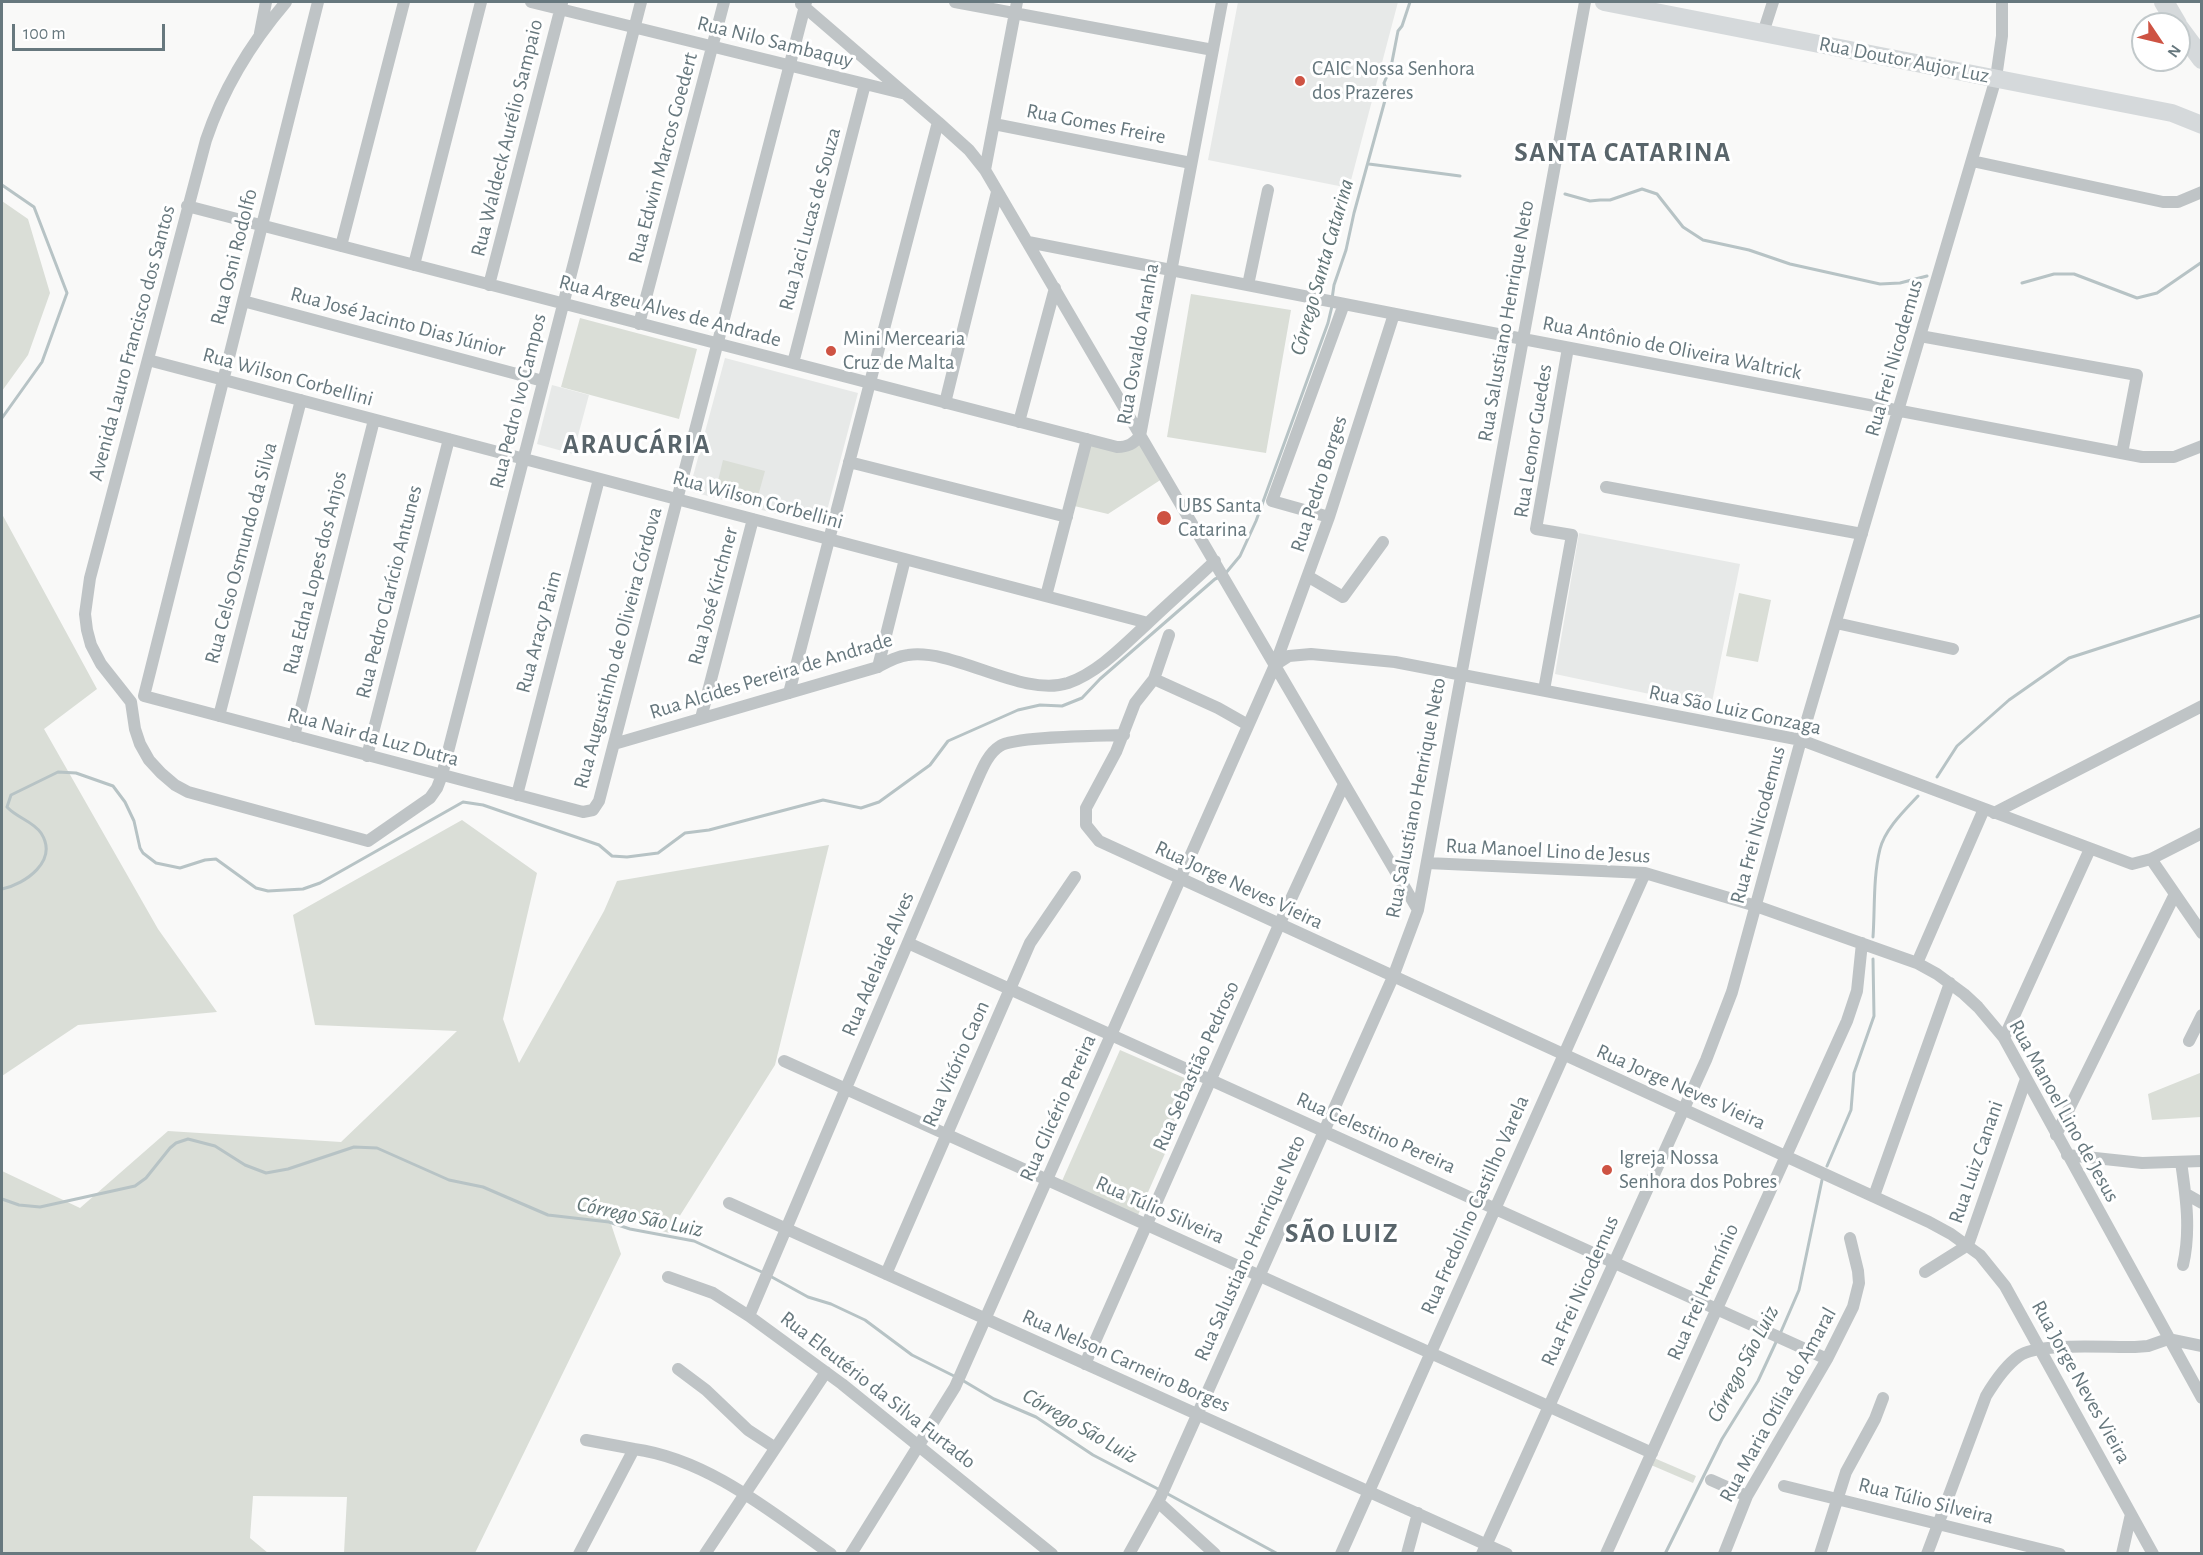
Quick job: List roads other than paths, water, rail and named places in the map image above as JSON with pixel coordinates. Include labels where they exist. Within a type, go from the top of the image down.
[{"type":"main road","points":[[2191,44],[2202,59]]},
{"type":"street","points":[[260,34],[266,2]]},
{"type":"street","name":"Avenida Lauro Francisco dos Santos","points":[[130,702],[101,664],[89,638],[85,614],[90,578],[212,121],[225,91],[260,34],[286,2]]},
{"type":"street","name":"Rua Osni Rodolfo","points":[[144,696],[318,2]]},
{"type":"street","points":[[340,246],[404,2]]},
{"type":"street","points":[[414,265],[481,2]]},
{"type":"street","name":"Rua Nilo Sambaquy","points":[[531,2],[561,5],[634,27],[906,94]]},
{"type":"street","name":"Rua Pedro Ivo Campos","points":[[130,702],[135,729],[149,760],[175,785],[213,800],[368,842],[430,798],[442,775],[641,2]]},
{"type":"street","name":"Rua Edwin Marcos Goedert","points":[[639,324],[724,2]]},
{"type":"street","points":[[956,2],[1016,7],[1213,50]]},
{"type":"street","name":"Rua Osvaldo Aranha","points":[[1222,2],[1140,436],[1418,910]]},
{"type":"street","name":"Rua Salustiano Henrique Neto","points":[[1128,1554],[1159,1500],[1393,977],[1418,910],[1585,2]]},
{"type":"street","name":"Rua Doutor Aujor Luz","points":[[1604,2],[2172,113],[2202,125]]},
{"type":"street","points":[[1763,33],[1773,2]]},
{"type":"street","name":"Rua Frei Nicodemus","points":[[1485,1549],[1683,1110],[1721,1024],[1732,992],[1802,740],[1996,78],[2001,45],[2002,2]]},
{"type":"street","points":[[803,4],[969,150],[985,170],[1140,436]]},
{"type":"street","name":"Rua Augustinho de Oliveira Córdova","points":[[592,810],[599,801],[614,744],[790,66],[803,4]]},
{"type":"street","name":"Rua Waldeck Aurélio Sampaio","points":[[489,285],[561,5]]},
{"type":"street","points":[[985,170],[1016,7]]},
{"type":"street","name":"Rua Jaci Lucas de Souza","points":[[793,363],[866,84]]},
{"type":"street","points":[[789,693],[938,122]]},
{"type":"street","name":"Rua Gomes Freire","points":[[994,124],[1191,163]]},
{"type":"street","points":[[1972,160],[2163,202],[2178,202],[2202,192]]},
{"type":"street","points":[[1248,285],[1268,189]]},
{"type":"street","points":[[945,403],[998,192]]},
{"type":"street","name":"Rua Argeu Alves de Andrade","points":[[188,206],[1087,440],[1126,447],[1140,436]]},
{"type":"street","name":"Rua Antônio de Oliveira Waltrick","points":[[1028,242],[2142,457],[2174,457],[2202,446]]},
{"type":"street","points":[[1019,422],[1055,288]]},
{"type":"street","name":"Rua José Jacinto Dias Júnior","points":[[243,301],[543,381]]},
{"type":"street","points":[[1329,518],[1272,501],[1340,303]]},
{"type":"street","name":"Rua Pedro Borges","points":[[1275,665],[1309,577],[1394,314]]},
{"type":"street","points":[[1920,336],[2137,375],[2122,453]]},
{"type":"street","name":"Rua Leonor Guedes","points":[[1544,690],[1572,535],[1536,529],[1568,348]]},
{"type":"street","name":"Rua Wilson Corbellini","points":[[148,360],[1148,623]]},
{"type":"street","name":"Rua Celso Osmundo da Silva","points":[[219,716],[301,400]]},
{"type":"street","name":"Rua Edna Lopes dos Anjos","points":[[294,736],[374,420]]},
{"type":"street","name":"Rua Pedro Clarício Antunes","points":[[367,756],[449,439]]},
{"type":"street","points":[[1046,596],[1087,440]]},
{"type":"street","points":[[849,462],[1066,517]]},
{"type":"street","name":"Rua Aracy Paim","points":[[517,795],[599,479]]},
{"type":"street","points":[[1606,487],[1862,534]]},
{"type":"street","name":"Rua José Kirchner","points":[[701,718],[753,519]]},
{"type":"street","points":[[1309,577],[1343,597],[1383,542]]},
{"type":"street","points":[[878,667],[905,559]]},
{"type":"street","name":"Rua Alcides Pereira de Andrade","points":[[614,744],[878,667],[906,655],[919,654],[1032,684],[1049,686],[1067,683],[1098,666],[1217,564]]},
{"type":"street","points":[[1836,623],[1953,649]]},
{"type":"street","points":[[1124,735],[1135,703],[1154,679],[1169,635]]},
{"type":"street","name":"Rua São Luiz Gonzaga","points":[[1275,665],[1289,657],[1311,654],[1373,659],[1802,740],[2132,864],[2151,859],[2202,833]]},
{"type":"street","name":"Rua Glicério Pereira","points":[[851,1554],[955,1387],[1275,665]]},
{"type":"street","points":[[1154,679],[1210,704],[1248,725]]},
{"type":"street","points":[[130,702],[144,696]]},
{"type":"street","name":"Rua Nair da Luz Dutra","points":[[144,696],[582,812],[592,810]]},
{"type":"street","points":[[1917,963],[1989,811],[2202,706]]},
{"type":"street","name":"Rua Jorge Neves Vieira","points":[[1124,735],[1089,802],[1085,816],[1086,825],[1093,836],[1105,845],[1874,1196],[1929,1222],[1968,1245],[1980,1255],[2006,1286],[2153,1554]]},
{"type":"street","name":"Rua Adelaide Alves","points":[[749,1316],[975,785],[991,754],[999,747],[1017,741],[1124,735]]},
{"type":"street","name":"Rua Sebastião Pedroso","points":[[1085,1364],[1279,925],[1344,784]]},
{"type":"street","points":[[2004,1038],[2090,849]]},
{"type":"street","points":[[2151,859],[2202,933]]},
{"type":"street","name":"Rua Manoel Lino de Jesus","points":[[1427,863],[1645,873],[1756,906],[1862,943],[1917,963],[1950,983],[1978,1007],[2004,1038],[2202,1398]]},
{"type":"street","name":"Rua Fredolino Castilho Varela","points":[[1341,1554],[1645,873]]},
{"type":"street","name":"Rua Vitório Caon","points":[[886,1274],[1034,936],[1075,877]]},
{"type":"street","points":[[2056,1135],[2175,894]]},
{"type":"street","name":"Rua Celestino Pereira","points":[[908,943],[1827,1359]]},
{"type":"street","name":"Rua Frei Hermínio","points":[[1606,1554],[1852,1007],[1860,973],[1862,943]]},
{"type":"street","points":[[1874,1196],[1950,983]]},
{"type":"street","points":[[2189,1041],[2202,1015]]},
{"type":"street","name":"Rua Túlio Silveira","points":[[784,1061],[1652,1453]]},
{"type":"street","name":"Rua Luiz Canani","points":[[1925,1272],[1968,1245],[2026,1079]]},
{"type":"street","points":[[2067,1155],[2142,1163],[2202,1161]]},
{"type":"street","points":[[2181,1162],[2186,1194],[2188,1236],[2183,1265]]},
{"type":"street","points":[[2186,1194],[2202,1203]]},
{"type":"street","name":"Rua Nelson Carneiro Borges","points":[[729,1203],[1368,1491],[1485,1549],[1508,1554]]},
{"type":"street","name":"Rua Maria Otília do Amaral","points":[[1724,1554],[1747,1496],[1827,1359],[1853,1307],[1857,1293],[1858,1271],[1850,1238]]},
{"type":"street","name":"Rua Eleutério da Silva Furtado","points":[[668,1277],[713,1293],[749,1316],[826,1372],[1052,1554]]},
{"type":"street","points":[[1927,1554],[1986,1396],[1995,1381],[2020,1355],[2041,1348],[2148,1346],[2168,1339],[2202,1346]]},
{"type":"street","points":[[678,1369],[706,1390],[742,1425],[774,1447]]},
{"type":"street","points":[[705,1554],[826,1372]]},
{"type":"street","points":[[1820,1554],[1846,1472],[1875,1419],[1883,1398]]},
{"type":"street","points":[[586,1440],[673,1456],[693,1465],[744,1494],[831,1554]]},
{"type":"street","points":[[579,1554],[634,1449]]},
{"type":"street","points":[[1711,1480],[1747,1496]]},
{"type":"street","name":"Rua Túlio Silveira","points":[[1784,1486],[1938,1524],[2025,1549],[2060,1554]]},
{"type":"street","points":[[1159,1500],[1215,1554]]},
{"type":"street","points":[[1407,1554],[1418,1514]]},
{"type":"street","points":[[2122,1554],[2131,1514]]},
{"type":"waterway","name":"Córrego Santa Catarina","points":[[1332,299],[1387,93],[1384,83],[1391,67],[1398,31],[1410,2]]},
{"type":"waterway","points":[[1369,164],[1460,176]]},
{"type":"waterway","points":[[2,185],[34,207],[67,293],[42,362],[2,418]]},
{"type":"waterway","points":[[1565,194],[1590,201],[1610,200],[1642,189],[1657,194],[1683,227],[1703,240],[1749,250],[1790,264],[1880,284],[1900,283],[1927,276]]},
{"type":"waterway","points":[[2022,283],[2054,274],[2074,274],[2137,298],[2157,293],[2202,262]]},
{"type":"waterway","name":"Córrego Santa Catarina","points":[[1225,574],[1240,556],[1256,521],[1328,323],[1332,306]]},
{"type":"waterway","name":"Córrego Santa Catarina","points":[[2,889],[20,882],[37,870],[46,853],[45,843],[38,829],[7,807],[11,795],[58,772],[76,773],[113,786],[125,802],[134,821],[140,848],[156,863],[180,868],[216,859],[256,888],[268,891],[303,889],[320,883],[463,802],[483,805],[599,845],[612,856],[627,857],[658,853],[685,833],[709,830],[823,800],[861,808],[879,802],[930,765],[948,741],[1018,710],[1040,705],[1062,706],[1082,698],[1100,679],[1220,577]]},
{"type":"waterway","name":"Córrego São Luiz","points":[[1937,777],[1957,746],[2009,700],[2069,658],[2202,615]]},
{"type":"waterway","name":"Córrego São Luiz","points":[[1873,937],[1875,882],[1882,842],[1901,814],[1918,796]]},
{"type":"waterway","name":"Córrego São Luiz","points":[[1827,1166],[1851,1110],[1854,1073],[1874,1016],[1873,959]]},
{"type":"waterway","name":"Córrego São Luiz","points":[[2,1199],[19,1205],[40,1207],[135,1186],[146,1178],[170,1148],[188,1139],[215,1146],[245,1165],[266,1173],[288,1169],[354,1147],[377,1148],[449,1180],[483,1187],[548,1215],[609,1222],[630,1229],[694,1241],[764,1273]]},
{"type":"waterway","name":"Córrego São Luiz","points":[[1780,1334],[1799,1290],[1822,1180]]},
{"type":"waterway","name":"Córrego São Luiz","points":[[770,1276],[808,1297],[831,1304],[865,1320],[912,1355],[956,1377]]},
{"type":"waterway","name":"Córrego São Luiz","points":[[1665,1554],[1722,1439],[1758,1381],[1777,1340]]},
{"type":"waterway","name":"Córrego São Luiz","points":[[962,1380],[994,1399],[1036,1417],[1093,1455],[1160,1490]]},
{"type":"waterway","name":"Córrego São Luiz","points":[[1166,1493],[1278,1554]]},
{"type":"place","name":"CAIC Nossa Senhora dos Prazeres","points":[[1300,81]]},
{"type":"place","name":"Mini Mercearia Cruz de Malta","points":[[831,351]]},
{"type":"place","name":"UBS Santa Catarina","points":[[1164,518]]},
{"type":"place","name":"Igreja Nossa Senhora dos Pobres","points":[[1607,1170]]},
{"type":"district","name":"SANTA CATARINA","points":[[1623,153]]},
{"type":"district","name":"ARAUCÁRIA","points":[[637,445]]},
{"type":"district","name":"SÃO LUIZ","points":[[1342,1234]]}]
